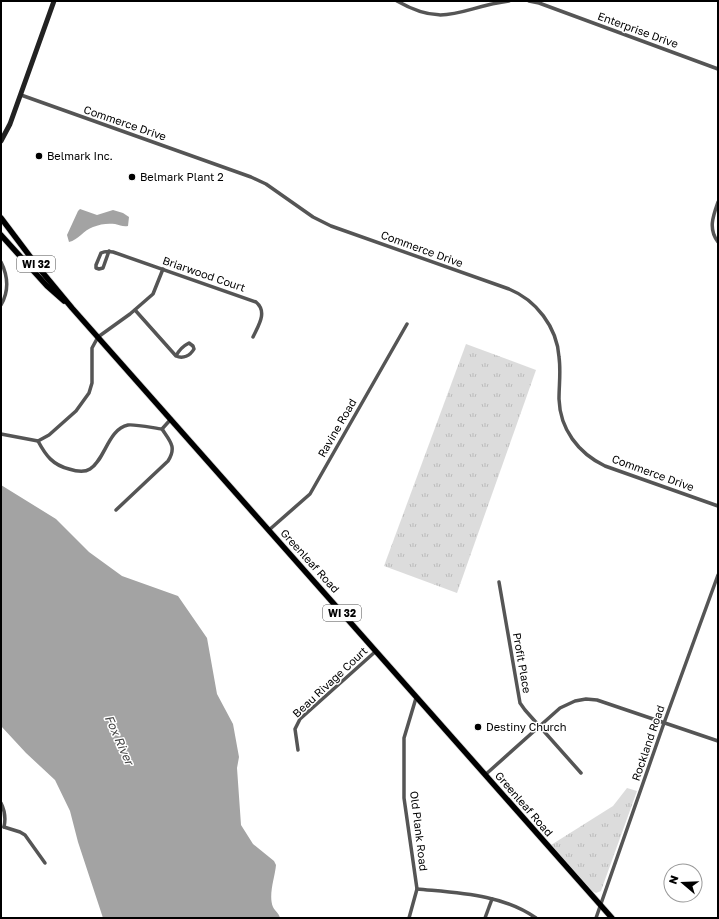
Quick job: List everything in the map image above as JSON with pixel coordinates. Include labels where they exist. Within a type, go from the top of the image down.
[{"type":"main road","points":[[1,141],[10,124],[21,95],[54,1]]},
{"type":"main road","name":"Greenleaf Road","points":[[1,218],[38,267],[72,308],[612,918]]},
{"type":"main road","name":"Greenleaf Road","points":[[1,235],[47,286],[72,308]]},
{"type":"street","points":[[397,1],[425,14],[447,16],[509,1]]},
{"type":"street","points":[[406,6],[407,1]]},
{"type":"street","name":"Enterprise Drive","points":[[529,1],[539,3],[718,69]]},
{"type":"street","name":"Commerce Drive","points":[[21,95],[251,177],[266,184],[313,217],[331,226],[509,289],[521,295],[539,310],[553,333],[560,356],[559,398],[561,414],[567,430],[579,448],[605,466],[718,506]]},
{"type":"street","points":[[718,202],[712,225],[714,235],[718,242]]},
{"type":"street","points":[[109,251],[103,268],[96,268],[100,254],[109,251]]},
{"type":"street","name":"Briarwood Court","points":[[109,251],[258,304],[261,308],[262,315],[253,337]]},
{"type":"street","points":[[1,262],[7,284],[5,296],[1,305]]},
{"type":"street","points":[[1,434],[38,441],[49,435],[76,411],[88,393],[92,383],[92,348],[98,337],[135,310],[153,294],[163,269]]},
{"type":"street","points":[[135,310],[176,356],[181,358],[186,357],[194,349],[193,346],[189,343],[186,344],[178,351],[176,356]]},
{"type":"street","name":"Ravine Road","points":[[269,530],[310,494],[407,324]]},
{"type":"street","points":[[162,429],[171,420]]},
{"type":"street","points":[[38,441],[45,455],[54,463],[68,469],[81,472],[90,470],[96,464],[116,432],[127,425],[162,429],[170,441],[173,449],[172,455],[168,461],[116,510]]},
{"type":"street","name":"Rockland Road","points":[[596,918],[664,723],[718,575]]},
{"type":"street","name":"Profit Place","points":[[499,582],[522,707],[581,773]]},
{"type":"street","name":"Beau Rivage Court","points":[[298,750],[296,729],[300,719],[376,652]]},
{"type":"street","name":"Old Plank Road","points":[[409,918],[417,888],[404,798],[404,738],[416,698]]},
{"type":"street","points":[[485,775],[565,705],[586,699],[600,701],[718,741]]},
{"type":"street","points":[[1,803],[5,810],[6,819],[4,827],[1,830]]},
{"type":"street","points":[[4,827],[25,835],[45,863]]},
{"type":"street","points":[[417,888],[477,895],[527,912],[536,918]]},
{"type":"street","points":[[485,918],[492,899]]},
{"type":"green space","points":[[466,344],[536,370],[457,593],[384,566]]},
{"type":"green space","points":[[627,788],[637,791],[601,891],[596,893],[590,890],[578,879],[551,845],[613,806]]},
{"type":"water","points":[[80,209],[97,215],[113,210],[123,213],[129,217],[128,226],[115,224],[98,225],[90,228],[69,242],[67,235]]},
{"type":"water","name":"Fox River","points":[[1,485],[56,519],[89,552],[122,576],[178,596],[207,638],[217,694],[233,724],[239,757],[237,768],[241,825],[253,844],[274,861],[276,865],[271,897],[273,907],[280,918],[103,918],[78,842],[70,811],[55,780],[26,753],[1,726]]},
{"type":"place","name":"Belmark Inc.","points":[[39,156]]},
{"type":"place","name":"Belmark Plant 2","points":[[132,177]]},
{"type":"place","name":"Destiny Church","points":[[478,727]]}]
